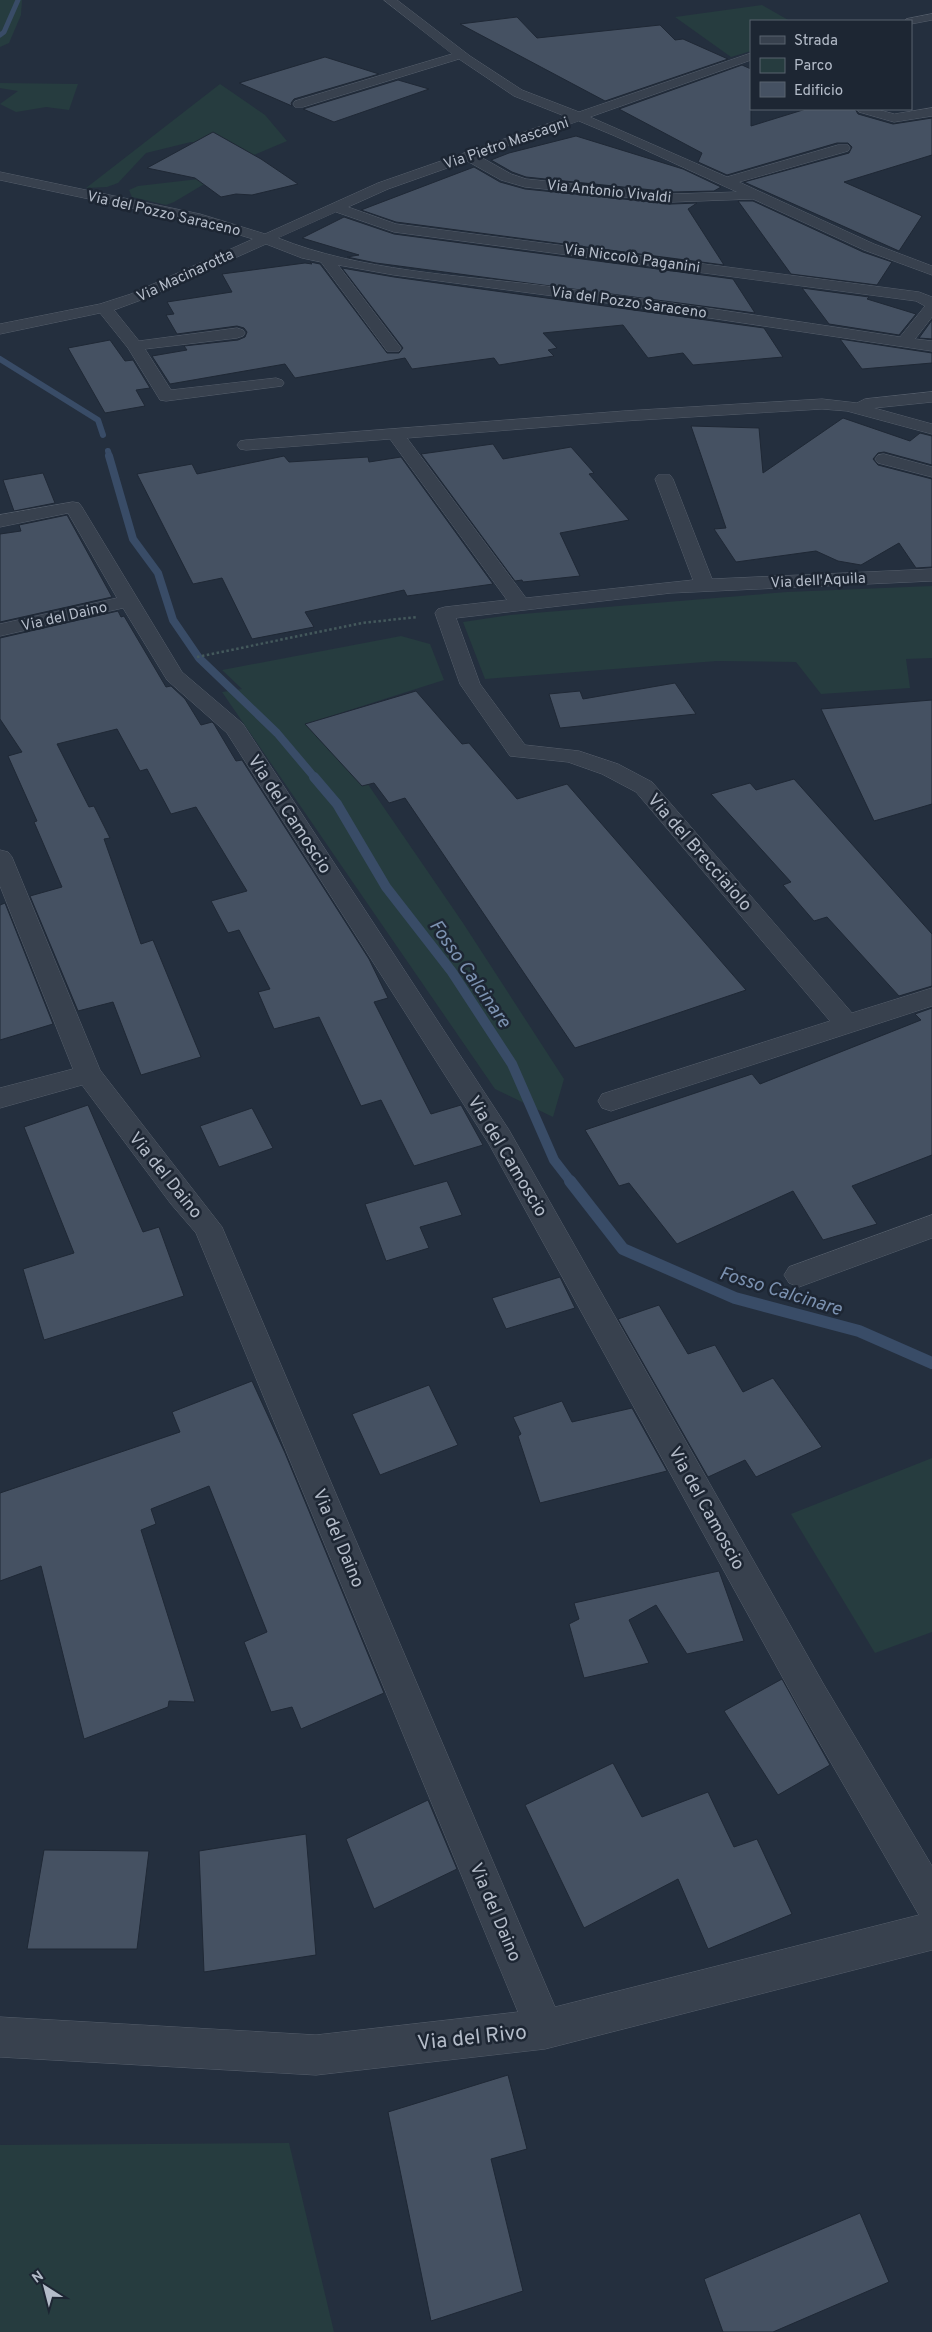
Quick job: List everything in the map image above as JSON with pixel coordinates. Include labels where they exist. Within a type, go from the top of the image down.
[{"type":"street","name":"Via Antonio Vivaldi","points":[[390,0],[460,55],[518,93],[620,133],[869,247],[932,270]]},
{"type":"street","points":[[912,21],[932,17]]},
{"type":"street","points":[[299,104],[460,55]]},
{"type":"street","name":"Via Pietro Mascagni","points":[[264,238],[383,186],[580,118],[750,56]]},
{"type":"street","points":[[734,62],[750,67]]},
{"type":"street","points":[[866,110],[894,118],[932,112]]},
{"type":"street","points":[[725,182],[843,148]]},
{"type":"street","name":"Via Antonio Vivaldi","points":[[469,156],[506,177],[525,183],[672,198],[755,195]]},
{"type":"street","name":"Via del Pozzo Saraceno","points":[[0,176],[200,218],[264,238],[307,255],[326,259],[394,271],[622,300],[932,346]]},
{"type":"street","name":"Via Niccolò Paganini","points":[[334,207],[394,228],[925,300]]},
{"type":"street","name":"Via Macinarotta","points":[[0,329],[104,308],[153,291],[264,238]]},
{"type":"street","points":[[908,262],[932,254]]},
{"type":"street","points":[[326,259],[393,348]]},
{"type":"street","points":[[925,300],[932,287]]},
{"type":"street","points":[[904,342],[932,307]]},
{"type":"street","points":[[104,308],[135,346],[166,396],[276,383]]},
{"type":"street","points":[[135,346],[236,333]]},
{"type":"street","points":[[246,445],[634,415],[822,404],[848,406],[932,397]]},
{"type":"street","points":[[848,406],[932,429]]},
{"type":"street","points":[[395,434],[521,604]]},
{"type":"street","points":[[884,459],[932,472]]},
{"type":"street","points":[[664,479],[705,586]]},
{"type":"street","name":"Via del Camoscio","points":[[0,521],[73,507],[174,676],[235,729],[499,1137],[807,1688],[932,1902]]},
{"type":"street","name":"Via dell'Aquila","points":[[445,613],[670,587],[932,575]]},
{"type":"street","name":"Via del Daino","points":[[0,630],[128,601]]},
{"type":"street","name":"Via del Brecciaiolo","points":[[445,613],[470,684],[518,751],[572,756],[610,768],[644,787],[847,1024]]},
{"type":"street","name":"Via del Daino","points":[[0,857],[88,1074],[181,1196],[208,1227],[545,2029]]},
{"type":"street","points":[[610,1101],[932,997]]},
{"type":"street","points":[[0,1098],[88,1074]]},
{"type":"street","points":[[799,1275],[932,1226]]},
{"type":"street","name":"Via del Rivo","points":[[0,2037],[316,2055],[545,2029],[932,1931]]},
{"type":"path","points":[[190,658],[218,654],[362,623],[445,613]]},
{"type":"green space","points":[[0,0],[22,0],[21,15],[9,43],[0,47]]},
{"type":"green space","points":[[762,5],[788,20],[750,20],[750,51],[731,57],[675,17]]},
{"type":"green space","points":[[0,83],[78,84],[69,110],[46,107],[16,112],[0,104],[18,91],[0,88]]},
{"type":"green space","points":[[220,84],[265,115],[287,141],[254,155],[191,142],[146,153],[118,183],[107,187],[86,188]]},
{"type":"green space","points":[[216,177],[166,205],[132,197],[129,190],[138,186]]},
{"type":"green space","points":[[932,586],[932,658],[906,659],[910,688],[821,694],[796,662],[717,661],[485,679],[463,622],[510,615],[787,592]]},
{"type":"green space","points":[[401,636],[430,644],[444,680],[306,724],[354,764],[463,923],[564,1079],[553,1117],[495,1089],[222,692],[242,689],[222,670]]},
{"type":"green space","points":[[932,1458],[932,1632],[875,1653],[791,1514]]},
{"type":"green space","points":[[289,2143],[334,2332],[0,2332],[0,2145]]},
{"type":"building","points":[[517,17],[537,38],[660,25],[675,40],[683,39],[728,59],[605,101],[460,24]]},
{"type":"building","points":[[325,57],[379,74],[294,99],[291,103],[292,106],[239,83]]},
{"type":"building","points":[[742,65],[750,69],[751,126],[803,110],[856,110],[858,114],[893,124],[932,118],[932,155],[844,182],[922,216],[899,251],[744,182],[849,153],[852,147],[848,143],[837,143],[727,175],[698,162],[702,153],[619,109]]},
{"type":"building","points":[[398,80],[429,89],[334,122],[303,109]]},
{"type":"building","points":[[213,132],[261,159],[298,184],[252,195],[236,194],[221,197],[195,178],[147,168]]},
{"type":"building","points":[[576,136],[683,169],[721,187],[714,191],[672,192],[526,177],[512,172],[491,160],[509,153]]},
{"type":"building","points":[[474,167],[500,182],[525,189],[672,204],[697,203],[688,209],[724,265],[396,222],[361,210]]},
{"type":"building","points":[[738,201],[753,201],[863,252],[892,262],[877,285],[791,274]]},
{"type":"building","points":[[344,217],[394,234],[733,279],[755,313],[376,263],[347,257],[359,255],[302,238]]},
{"type":"building","points":[[310,262],[320,264],[387,353],[399,353],[403,348],[342,268],[394,277],[764,328],[783,357],[693,365],[683,353],[648,358],[623,325],[543,333],[557,348],[548,350],[554,356],[499,365],[494,358],[412,369],[405,358],[295,378],[285,364],[170,384],[152,356],[187,350],[184,346],[238,340],[245,337],[247,332],[244,328],[237,326],[177,334],[166,315],[174,314],[167,302],[232,292],[222,274],[305,263],[312,264]]},
{"type":"building","points":[[802,288],[869,297],[867,299],[916,314],[899,335],[829,324]]},
{"type":"building","points":[[932,320],[932,339],[919,338]]},
{"type":"building","points":[[840,339],[932,353],[932,363],[862,369]]},
{"type":"building","points":[[110,340],[125,361],[133,360],[150,388],[136,390],[145,406],[105,413],[68,348]]},
{"type":"building","points":[[843,418],[910,441],[920,433],[932,436],[932,465],[884,452],[878,453],[873,459],[878,465],[932,479],[932,567],[916,568],[899,543],[861,565],[838,561],[816,551],[736,562],[714,529],[726,528],[691,426],[759,428],[763,473]]},
{"type":"building","points":[[493,444],[503,459],[571,447],[594,473],[589,474],[629,520],[560,533],[580,576],[523,582],[522,580],[515,581],[421,454]]},
{"type":"building","points":[[284,456],[289,462],[368,457],[369,462],[401,457],[493,584],[407,596],[404,590],[305,612],[314,627],[252,639],[222,578],[193,584],[137,474],[192,464],[197,474]]},
{"type":"building","points":[[43,473],[55,503],[14,511],[3,480]]},
{"type":"building","points":[[67,515],[112,597],[0,622],[0,534],[21,531],[19,525]]},
{"type":"building","points":[[118,611],[121,617],[124,616],[166,687],[171,686],[185,699],[201,725],[212,722],[236,761],[242,760],[369,959],[388,998],[374,1002],[431,1114],[461,1105],[483,1145],[414,1166],[381,1100],[361,1106],[319,1017],[274,1029],[258,992],[270,989],[239,930],[228,933],[211,901],[247,891],[196,807],[171,814],[147,769],[140,771],[117,729],[57,744],[89,807],[94,806],[110,838],[104,839],[141,944],[153,940],[201,1057],[141,1075],[113,1002],[78,1011],[30,896],[62,887],[34,822],[37,821],[8,756],[22,752],[0,719],[0,638]]},
{"type":"building","points":[[675,683],[696,714],[560,728],[549,694],[580,691],[583,699]]},
{"type":"building","points":[[416,691],[462,744],[469,743],[517,799],[567,784],[746,990],[575,1048],[405,798],[389,803],[374,783],[362,786],[305,724]]},
{"type":"building","points":[[932,700],[932,804],[874,821],[821,709]]},
{"type":"building","points":[[794,779],[932,934],[932,986],[899,996],[827,917],[814,921],[783,885],[791,882],[711,794],[750,783],[756,790]]},
{"type":"building","points":[[5,903],[53,1024],[0,1040],[0,905]]},
{"type":"building","points":[[932,1008],[932,1155],[852,1186],[877,1224],[823,1240],[793,1191],[677,1244],[629,1183],[619,1186],[585,1130],[752,1074],[760,1084],[921,1020],[915,1014]]},
{"type":"building","points":[[88,1105],[143,1232],[159,1227],[184,1296],[44,1340],[23,1269],[74,1253],[24,1127]]},
{"type":"building","points":[[252,1108],[273,1148],[219,1167],[200,1126]]},
{"type":"building","points":[[447,1181],[462,1215],[420,1227],[429,1248],[386,1261],[365,1204]]},
{"type":"building","points":[[560,1277],[575,1308],[506,1329],[492,1298]]},
{"type":"building","points":[[659,1305],[688,1354],[715,1345],[743,1392],[773,1378],[822,1447],[756,1477],[745,1460],[708,1477],[618,1319]]},
{"type":"building","points":[[252,1381],[285,1453],[384,1693],[301,1729],[292,1707],[271,1712],[244,1642],[267,1632],[209,1486],[151,1509],[156,1524],[141,1530],[195,1702],[169,1701],[168,1707],[84,1739],[41,1566],[0,1581],[0,1493],[180,1432],[172,1412]]},
{"type":"building","points":[[429,1385],[458,1445],[380,1475],[352,1414]]},
{"type":"building","points":[[562,1401],[572,1422],[632,1408],[667,1471],[540,1503],[518,1436],[521,1434],[513,1417]]},
{"type":"building","points":[[719,1571],[744,1641],[687,1654],[656,1605],[629,1620],[649,1663],[584,1678],[569,1624],[579,1619],[574,1603]]},
{"type":"building","points":[[782,1679],[830,1765],[778,1795],[724,1711]]},
{"type":"building","points":[[613,1763],[642,1817],[708,1792],[734,1847],[757,1839],[792,1914],[708,1949],[678,1879],[584,1928],[525,1805]]},
{"type":"building","points":[[428,1800],[457,1869],[374,1909],[346,1839]]},
{"type":"building","points":[[306,1834],[316,1955],[204,1972],[199,1851]]},
{"type":"building","points":[[44,1850],[149,1851],[137,1949],[27,1949]]},
{"type":"building","points":[[508,2075],[527,2149],[491,2159],[523,2291],[431,2321],[388,2112]]},
{"type":"building","points":[[860,2213],[889,2282],[773,2332],[723,2332],[704,2279]]},
{"type":"waterway","name":"Fosso Calcinare","points":[[0,35],[4,32],[18,0]]},
{"type":"waterway","name":"Fosso Calcinare","points":[[0,359],[98,420],[103,435]]},
{"type":"waterway","name":"Fosso Calcinare","points":[[108,451],[110,458]]},
{"type":"waterway","name":"Fosso Calcinare","points":[[109,456],[133,539],[158,573],[173,620],[199,658],[277,733],[315,778]]},
{"type":"waterway","name":"Fosso Calcinare","points":[[314,777],[337,804],[386,887],[452,972],[512,1064],[554,1160],[571,1182]]},
{"type":"waterway","name":"Fosso Calcinare","points":[[570,1181],[623,1249],[735,1298],[859,1331],[932,1363]]}]
